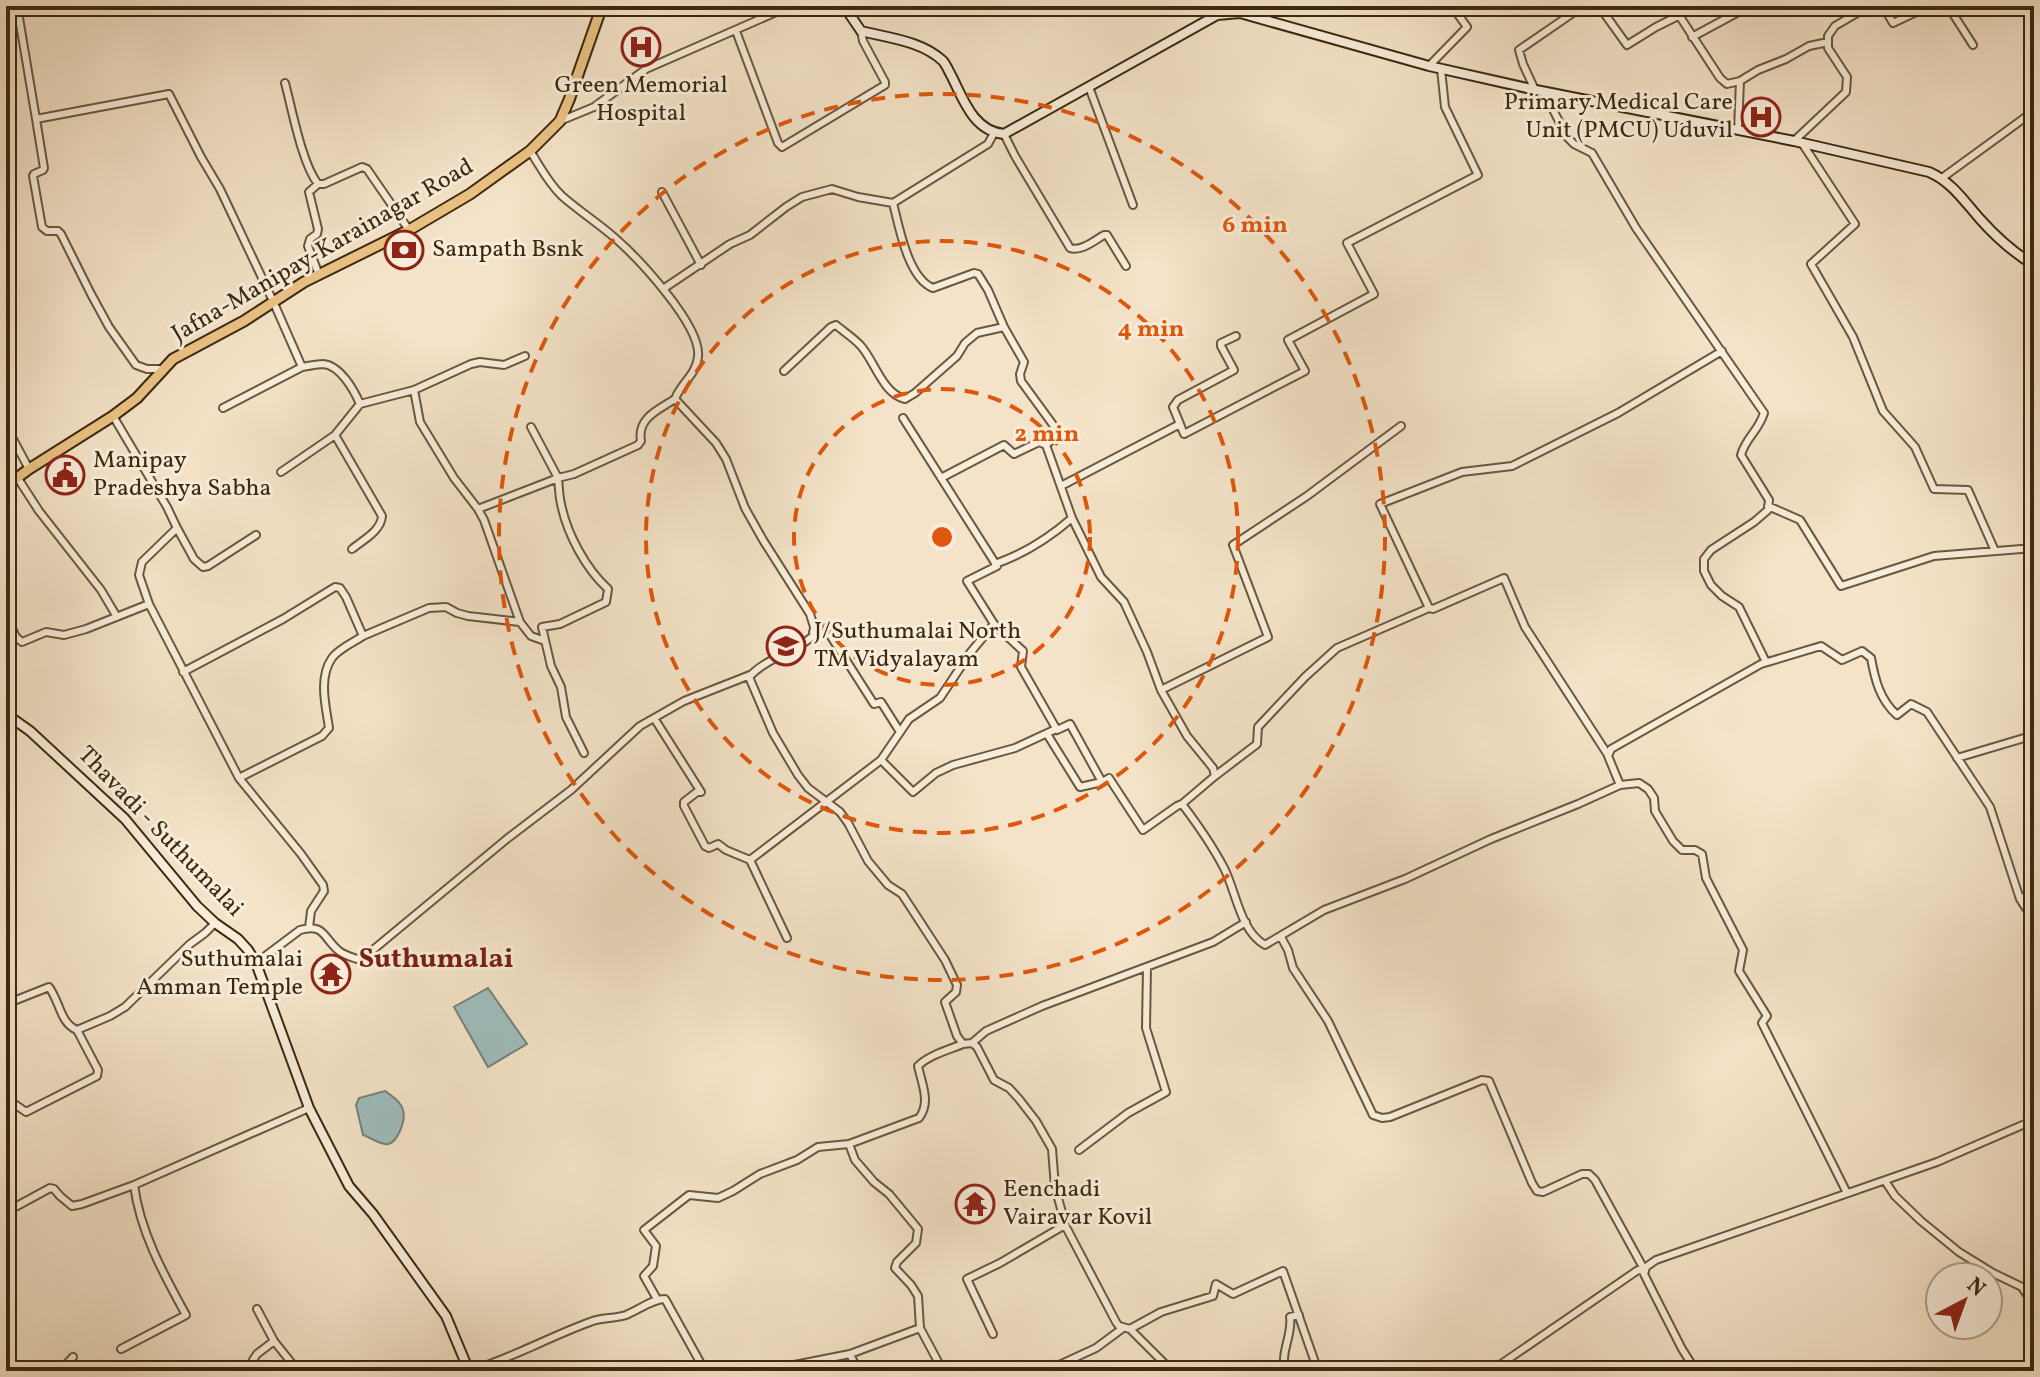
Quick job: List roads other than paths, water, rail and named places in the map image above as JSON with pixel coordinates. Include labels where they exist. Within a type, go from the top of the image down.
[{"type":"main road","name":"Jafna-Manipay-Karainagar Road","points":[[6,486],[137,398],[173,359],[244,321],[319,275],[409,230],[470,194],[530,151],[560,121],[602,6]]},
{"type":"street","points":[[17,6],[44,168],[33,176],[42,227],[61,234],[109,327],[136,365],[161,369]]},
{"type":"street","points":[[560,121],[594,107],[646,69],[790,6]]},
{"type":"street","points":[[736,31],[778,143],[785,147],[885,85],[861,31],[844,6]]},
{"type":"street","points":[[1429,66],[1467,27],[1452,6]]},
{"type":"street","points":[[1583,6],[1519,50],[1523,64],[1567,137],[1592,153],[1636,228],[1764,413],[1760,426],[1744,444],[1741,455],[1769,500],[1768,510],[1711,550],[1704,559],[1704,571],[1711,585],[1739,607],[1766,662]]},
{"type":"street","points":[[1599,6],[1627,45],[1678,16]]},
{"type":"street","points":[[1673,6],[1727,84],[1740,81],[1809,46],[1828,42]]},
{"type":"street","points":[[1798,142],[1846,92],[1847,77],[1828,48],[1828,36],[1835,26],[1869,6]]},
{"type":"street","points":[[1883,6],[1893,23],[1929,6]]},
{"type":"street","points":[[1948,6],[1973,45]]},
{"type":"street","points":[[1692,37],[1742,10]]},
{"type":"street","points":[[861,31],[925,47],[945,63],[966,106],[981,126],[1004,134],[1217,15],[1240,13],[1441,69],[1929,172],[1942,178],[2016,254],[2034,265]]},
{"type":"street","points":[[1236,336],[1222,342],[1221,346],[1234,370],[1178,400],[1173,407],[1184,434],[1305,371],[1288,340],[1374,294],[1347,243],[1478,175],[1445,107],[1441,69]]},
{"type":"street","points":[[1738,130],[1740,81]]},
{"type":"street","points":[[285,83],[312,177],[318,184]]},
{"type":"street","points":[[1089,87],[1133,205]]},
{"type":"street","points":[[36,119],[169,94],[220,189],[302,367]]},
{"type":"street","points":[[1942,178],[2034,111]]},
{"type":"street","points":[[663,289],[730,244],[750,235],[802,197],[832,189],[893,203],[988,144],[994,133]]},
{"type":"street","points":[[1004,134],[1070,248],[1079,249],[1107,235],[1126,266]]},
{"type":"street","points":[[1798,142],[1855,224],[1811,264],[1853,337],[1883,411],[1915,447],[1934,489],[1968,490],[1995,551]]},
{"type":"street","points":[[478,509],[574,474],[638,445],[642,424],[675,399],[694,373],[699,354],[687,321],[663,289],[616,239],[562,196],[530,151]]},
{"type":"street","points":[[319,275],[308,246],[310,239],[317,234],[309,192],[318,184],[362,167],[367,169],[409,230]]},
{"type":"street","points":[[662,192],[701,265]]},
{"type":"street","points":[[893,203],[909,260],[927,285],[933,288],[978,274],[1024,362],[1021,381],[1059,433]]},
{"type":"street","points":[[784,371],[836,325],[858,343],[888,388],[897,397],[905,399],[957,356],[965,343],[977,333],[1004,327]]},
{"type":"street","points":[[1429,608],[1380,504],[1462,472],[1512,466],[1618,413],[1722,351]]},
{"type":"street","points":[[281,472],[335,435],[360,404],[414,390],[471,364],[504,365],[525,356]]},
{"type":"street","points":[[223,408],[302,367],[326,364],[336,369],[360,404]]},
{"type":"street","points":[[414,390],[420,422],[484,520],[520,622],[531,636],[545,641]]},
{"type":"street","points":[[256,963],[300,930],[309,928],[320,930],[339,951],[350,957],[357,959],[368,954],[571,790],[630,735],[684,701],[750,675],[813,636],[810,614],[751,518],[726,459],[716,443],[675,399]]},
{"type":"street","points":[[113,416],[194,559],[203,567],[256,535]]},
{"type":"street","points":[[903,418],[997,566],[967,581],[994,624],[1023,651],[1021,667],[1056,729]]},
{"type":"street","points":[[1061,486],[1180,424]]},
{"type":"street","points":[[1046,445],[1067,425]]},
{"type":"street","points":[[6,426],[29,469]]},
{"type":"street","points":[[1161,690],[1268,637],[1233,545],[1307,496],[1401,426]]},
{"type":"street","points":[[531,427],[558,478],[561,505],[573,539],[597,579],[608,589],[606,602],[560,624],[542,627],[551,666],[561,687],[566,717],[584,753]]},
{"type":"street","points":[[335,435],[382,516],[378,528],[352,549]]},
{"type":"street","points":[[941,478],[1004,445],[1014,454],[1039,442],[1046,445],[1072,518],[1101,577],[1124,602],[1161,690],[1187,736],[1213,768],[1215,776]]},
{"type":"street","points":[[17,477],[39,511],[101,590],[117,617]]},
{"type":"street","points":[[1768,506],[1800,520],[1841,586],[1934,556],[2034,548]]},
{"type":"street","points":[[995,564],[1017,556],[1072,518]]},
{"type":"street","points":[[177,528],[142,562],[139,575],[149,604],[239,778],[323,885],[324,891],[311,911],[309,928]]},
{"type":"street","points":[[1047,734],[1080,787],[1109,778],[1143,830],[1182,804],[1257,744],[1258,727],[1337,648],[1504,578],[1525,627],[1608,756],[1620,785]]},
{"type":"street","points":[[183,672],[283,619],[335,587],[340,588],[346,597],[363,636]]},
{"type":"street","points":[[6,615],[16,637],[22,642],[46,632],[64,635],[86,629],[149,604]]},
{"type":"street","points":[[239,778],[322,736],[329,728],[324,692],[332,657],[363,636],[429,608],[446,607],[468,616],[520,622]]},
{"type":"street","points":[[750,860],[881,760],[909,719],[940,698],[994,624]]},
{"type":"street","points":[[813,632],[830,635],[874,704],[881,702],[900,732]]},
{"type":"street","points":[[1608,756],[1611,749],[1766,662],[1821,646],[1842,660],[1862,651],[1871,658],[1875,682],[1887,707],[1897,715],[1911,704],[1927,712],[1990,807],[2020,899],[2034,917]]},
{"type":"street","points":[[750,675],[752,687],[773,733],[798,775],[808,788],[840,812],[868,861],[888,885],[902,894],[954,975],[956,992],[945,1002],[963,1044]]},
{"type":"street","name":"Thavadi - Suthumalai","points":[[6,714],[30,731],[125,819],[197,906],[248,950],[256,963],[309,1108],[349,1186],[373,1214],[446,1316],[469,1371]]},
{"type":"street","points":[[654,718],[701,792],[684,802],[684,806],[705,846],[709,848],[718,844],[750,860],[787,938]]},
{"type":"street","points":[[881,760],[913,792],[936,773],[953,765],[1015,748],[1070,724],[1102,782]]},
{"type":"street","points":[[1957,758],[2034,735]]},
{"type":"street","points":[[1182,804],[1205,833],[1226,872],[1246,922],[1265,945],[1324,910],[1405,879],[1620,785],[1639,783],[1654,798],[1655,811],[1673,841],[1682,850],[1695,850],[1702,854],[1706,878],[1743,950],[1739,971],[1767,1016],[1762,1023],[1847,1193]]},
{"type":"street","points":[[2020,899],[2034,892]]},
{"type":"street","points":[[657,1299],[644,1276],[653,1266],[656,1246],[644,1230],[689,1195],[718,1198],[818,1147],[849,1144],[919,1118],[926,1109],[918,1066],[921,1062],[972,1043],[986,1031],[1042,1006],[1213,942],[1246,922]]},
{"type":"street","points":[[6,1004],[49,987],[64,1020],[77,1030],[125,1007],[215,923]]},
{"type":"street","points":[[1281,937],[1293,968],[1328,1021],[1373,1115],[1390,1117],[1482,1080],[1489,1081],[1537,1191],[1543,1192],[1582,1174],[1589,1174],[1595,1180],[1696,1371]]},
{"type":"street","points":[[1079,1150],[1128,1113],[1166,1092],[1146,1028],[1147,968]]},
{"type":"street","points":[[6,1098],[26,1112],[97,1076],[98,1070],[77,1030]]},
{"type":"street","points":[[972,1043],[994,1080],[1009,1088],[1036,1121],[1052,1149],[1055,1187],[1065,1225],[1116,1322],[1172,1371]]},
{"type":"street","points":[[6,1212],[50,1188],[72,1206],[82,1204],[134,1185],[309,1108]]},
{"type":"street","points":[[1645,1271],[1656,1260],[1937,1162],[2034,1120]]},
{"type":"street","points":[[849,1144],[855,1160],[918,1229],[916,1243],[895,1268],[918,1296],[920,1328],[943,1371]]},
{"type":"street","points":[[1885,1181],[1895,1196],[1931,1229],[1959,1252],[2022,1287],[2034,1306]]},
{"type":"street","points":[[121,1349],[186,1315],[158,1263],[136,1203],[134,1185]]},
{"type":"street","points":[[993,1334],[967,1279],[1065,1225]]},
{"type":"street","points":[[1491,1371],[1638,1270],[1645,1271]]},
{"type":"street","points":[[1046,1371],[1161,1312],[1213,1296],[1216,1284],[1233,1294],[1283,1271],[1318,1371]]},
{"type":"street","points":[[469,1371],[502,1361],[594,1320],[619,1318],[638,1311],[657,1299],[665,1299],[705,1371]]},
{"type":"street","points":[[257,1309],[274,1341],[298,1371]]},
{"type":"street","points":[[1286,1371],[1283,1364],[1292,1326],[1290,1317],[1299,1315]]},
{"type":"street","points":[[764,1371],[850,1354],[920,1328]]},
{"type":"street","points":[[255,1371],[253,1360],[274,1341]]},
{"type":"street","points":[[850,1354],[858,1371]]},
{"type":"street","points":[[60,1371],[73,1357]]},
{"type":"water","points":[[488,988],[527,1044],[488,1067],[454,1007]]},
{"type":"water","points":[[385,1091],[398,1102],[404,1114],[398,1135],[385,1144],[363,1135],[356,1105],[359,1098]]},
{"type":"place","name":"Green Memorial Hospital","points":[[641,47]]},
{"type":"place","name":"Primary Medical Care Unit (PMCU) Uduvil","points":[[1761,117]]},
{"type":"place","name":"Sampath Bsnk","points":[[404,250]]},
{"type":"place","name":"Manipay Pradeshya Sabha","points":[[65,475]]},
{"type":"place","name":"J/Suthumalai North TM Vidyalayam","points":[[786,646]]},
{"type":"place","name":"Suthumalai Amman Temple","points":[[331,974]]},
{"type":"place","name":"Eenchadi Vairavar Kovil","points":[[975,1204]]},
{"type":"district","name":"Suthumalai","points":[[436,959]]}]
